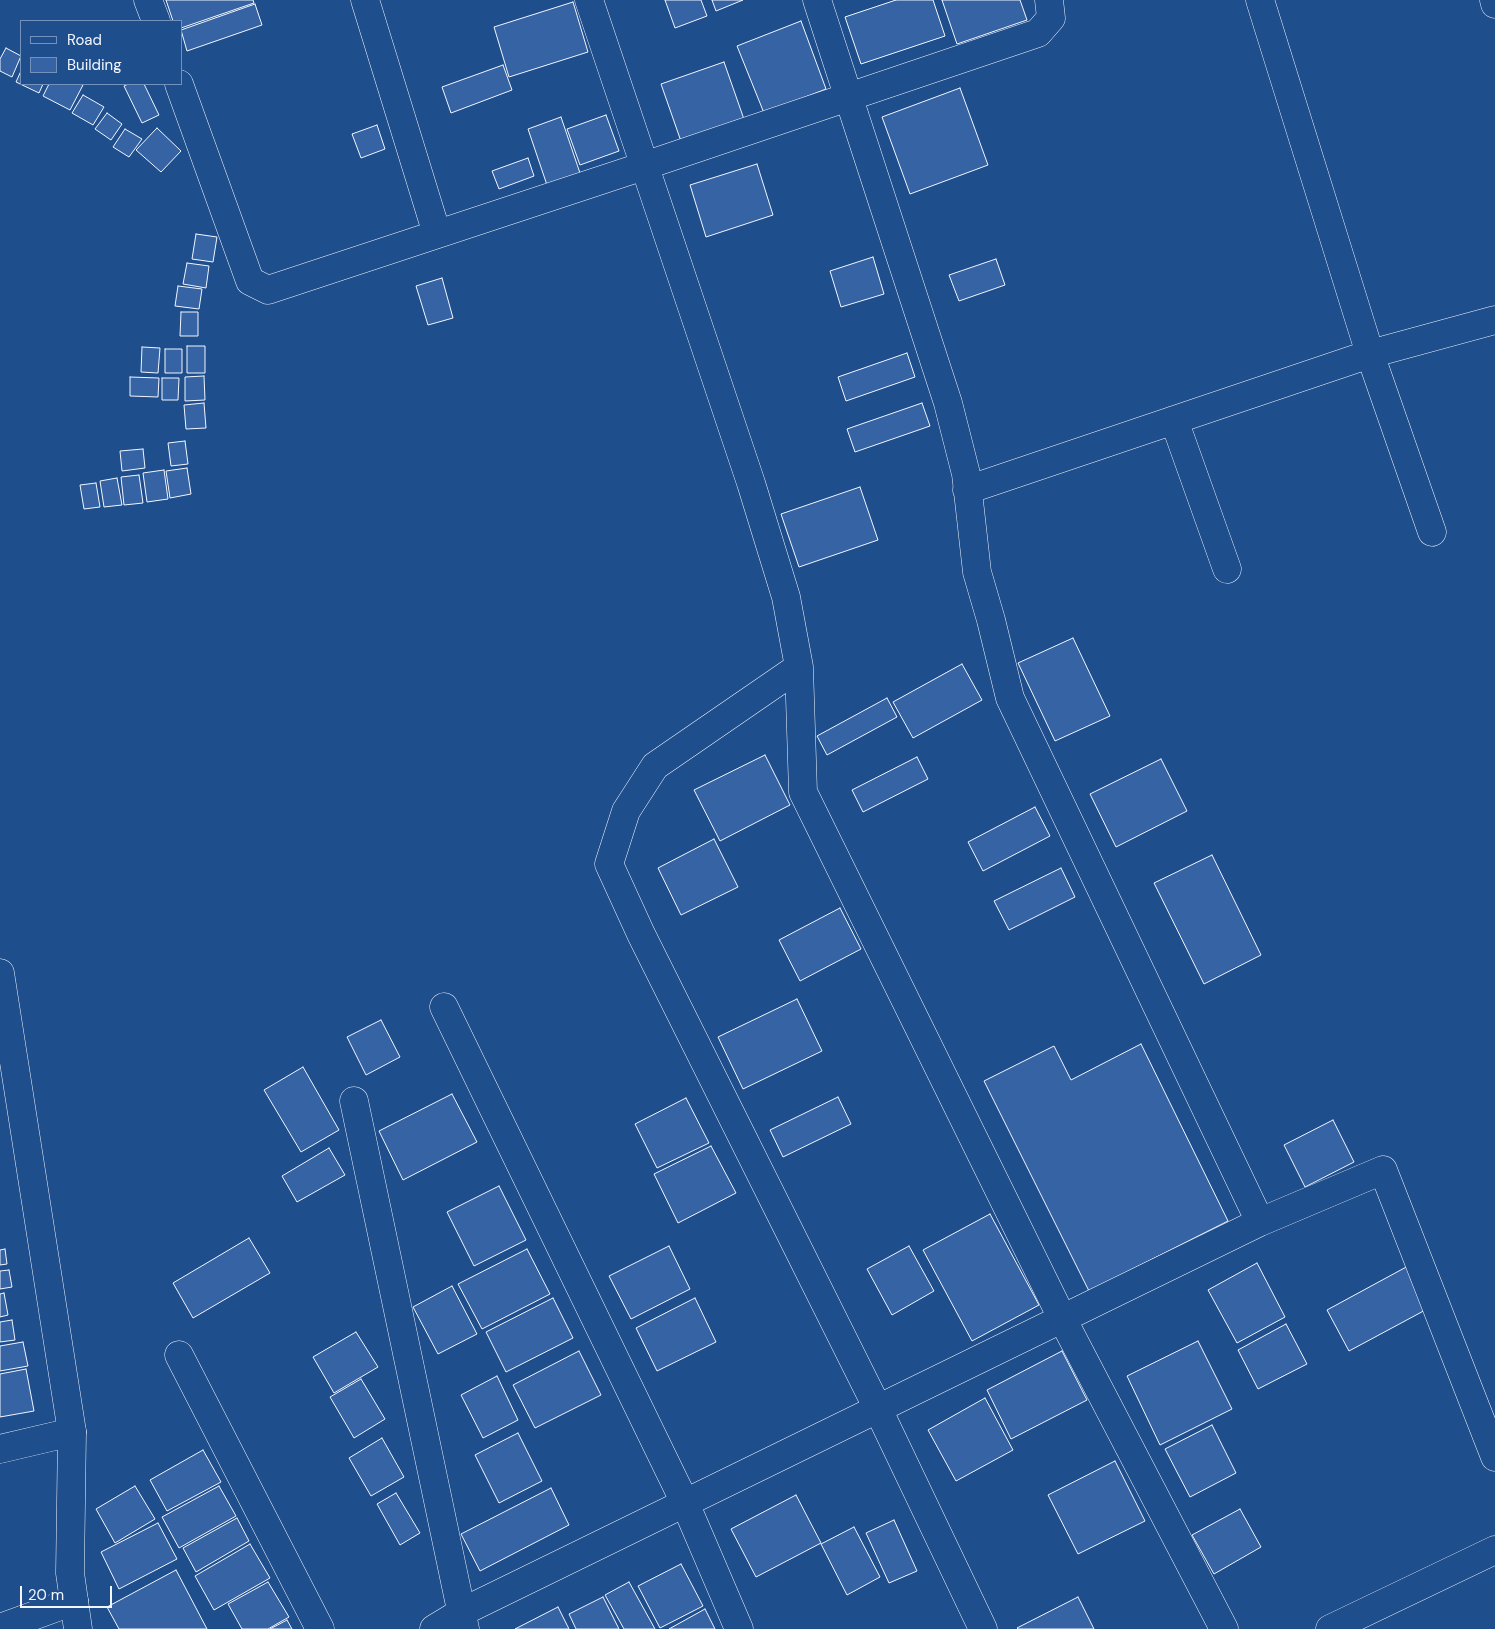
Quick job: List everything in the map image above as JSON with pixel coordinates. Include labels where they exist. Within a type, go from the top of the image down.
[{"type":"street","points":[[148,0],[156,20]]},
{"type":"street","points":[[365,0],[437,234]]},
{"type":"street","points":[[589,0],[752,483],[786,597],[800,667],[803,792],[1063,1320],[1224,1629]]},
{"type":"street","points":[[817,0],[948,403],[966,474],[977,572],[1010,698],[1260,1222]]},
{"type":"street","points":[[179,85],[250,281],[268,290],[1038,33],[1051,18],[1049,0]]},
{"type":"street","points":[[1260,0],[1370,354],[1432,532]]},
{"type":"street","points":[[1494,0],[1495,4]]},
{"type":"street","points":[[967,490],[1370,354],[1495,320]]},
{"type":"street","points":[[1174,420],[1227,568]]},
{"type":"street","points":[[800,667],[655,766],[626,811],[610,864],[640,934],[878,1408],[983,1629]]},
{"type":"street","points":[[0,973],[72,1432],[70,1573],[78,1629]]},
{"type":"street","points":[[444,1006],[685,1503],[739,1629]]},
{"type":"street","points":[[354,1101],[464,1621]]},
{"type":"street","points":[[434,1629],[464,1621],[685,1503],[1063,1320],[1260,1222],[1383,1170],[1495,1457]]},
{"type":"street","points":[[179,1355],[320,1629]]},
{"type":"street","points":[[0,1449],[72,1432]]},
{"type":"street","points":[[1330,1629],[1495,1550]]},
{"type":"street","points":[[0,1628],[74,1601]]},
{"type":"building","points":[[166,0],[253,0],[254,3],[182,28],[182,20],[173,20]]},
{"type":"building","points":[[665,0],[701,0],[707,16],[675,28]]},
{"type":"building","points":[[712,0],[743,0],[716,11]]},
{"type":"building","points":[[896,0],[933,0],[945,36],[861,64],[845,17]]},
{"type":"building","points":[[942,0],[1020,0],[1027,20],[957,44]]},
{"type":"building","points":[[573,2],[588,52],[509,77],[494,27]]},
{"type":"building","points":[[255,4],[262,25],[187,51],[182,30]]},
{"type":"building","points":[[801,21],[826,89],[764,113],[737,46]]},
{"type":"building","points":[[6,48],[20,55],[12,77],[0,71],[0,59]]},
{"type":"building","points":[[724,62],[746,125],[683,147],[661,84]]},
{"type":"building","points":[[503,65],[512,90],[451,113],[442,87]]},
{"type":"building","points":[[20,73],[20,84],[16,82]]},
{"type":"building","points":[[22,85],[43,85],[39,93]]},
{"type":"building","points":[[48,85],[83,85],[70,110],[43,96]]},
{"type":"building","points":[[144,85],[159,115],[142,123],[124,86]]},
{"type":"building","points":[[960,88],[988,165],[910,194],[882,117]]},
{"type":"building","points":[[83,95],[104,107],[93,125],[72,113]]},
{"type":"building","points":[[107,113],[122,124],[111,140],[95,129]]},
{"type":"building","points":[[606,115],[619,151],[580,165],[567,129]]},
{"type":"building","points":[[561,117],[581,176],[548,188],[528,129]]},
{"type":"building","points":[[377,125],[385,149],[361,158],[352,134]]},
{"type":"building","points":[[157,128],[181,151],[161,172],[136,150]]},
{"type":"building","points":[[125,129],[142,139],[129,157],[113,147]]},
{"type":"building","points":[[528,158],[534,176],[499,189],[492,171]]},
{"type":"building","points":[[757,164],[773,215],[706,237],[690,185]]},
{"type":"building","points":[[196,234],[217,237],[213,262],[192,259]]},
{"type":"building","points":[[873,257],[884,294],[841,307],[830,271]]},
{"type":"building","points":[[996,259],[1005,285],[959,301],[949,275]]},
{"type":"building","points":[[187,263],[209,266],[206,288],[183,284]]},
{"type":"building","points":[[442,278],[453,318],[428,325],[416,286]]},
{"type":"building","points":[[178,286],[202,289],[199,309],[175,306]]},
{"type":"building","points":[[181,312],[198,312],[198,336],[180,336]]},
{"type":"building","points":[[187,346],[205,346],[205,373],[187,373]]},
{"type":"building","points":[[142,347],[160,348],[158,373],[141,372]]},
{"type":"building","points":[[165,349],[182,349],[182,373],[165,373]]},
{"type":"building","points":[[907,353],[915,377],[846,401],[838,377]]},
{"type":"building","points":[[204,376],[205,400],[185,401],[185,377]]},
{"type":"building","points":[[130,377],[159,378],[158,397],[130,396]]},
{"type":"building","points":[[162,378],[179,378],[178,400],[162,400]]},
{"type":"building","points":[[204,403],[206,428],[186,429],[184,405]]},
{"type":"building","points":[[922,403],[930,426],[855,452],[847,429]]},
{"type":"building","points":[[185,441],[188,464],[171,466],[168,443]]},
{"type":"building","points":[[143,449],[145,468],[122,471],[120,451]]},
{"type":"building","points":[[187,468],[191,494],[170,498],[166,471]]},
{"type":"building","points":[[164,470],[168,499],[147,502],[143,473]]},
{"type":"building","points":[[139,475],[143,503],[124,505],[121,477]]},
{"type":"building","points":[[117,478],[122,505],[104,507],[100,481]]},
{"type":"building","points":[[96,483],[100,507],[84,509],[80,485]]},
{"type":"building","points":[[860,487],[878,540],[799,567],[781,514]]},
{"type":"building","points":[[1073,638],[1110,716],[1055,741],[1018,663]]},
{"type":"building","points":[[962,664],[982,700],[913,738],[893,702]]},
{"type":"building","points":[[887,698],[897,717],[827,755],[817,736]]},
{"type":"building","points":[[765,755],[790,805],[720,841],[694,790]]},
{"type":"building","points":[[917,757],[928,779],[863,812],[852,790]]},
{"type":"building","points":[[1161,759],[1187,811],[1116,847],[1090,794]]},
{"type":"building","points":[[1035,807],[1050,836],[983,871],[968,842]]},
{"type":"building","points":[[714,839],[738,887],[681,915],[658,868]]},
{"type":"building","points":[[1212,855],[1261,955],[1204,984],[1154,883]]},
{"type":"building","points":[[1061,868],[1075,897],[1009,930],[994,901]]},
{"type":"building","points":[[840,908],[861,949],[800,981],[779,940]]},
{"type":"building","points":[[797,999],[822,1051],[743,1089],[718,1037]]},
{"type":"building","points":[[381,1020],[400,1057],[366,1075],[347,1037]]},
{"type":"building","points":[[1141,1044],[1228,1221],[1089,1291],[984,1081],[1054,1046],[1071,1080]]},
{"type":"building","points":[[303,1067],[339,1130],[301,1152],[264,1090]]},
{"type":"building","points":[[452,1094],[477,1142],[403,1180],[379,1131]]},
{"type":"building","points":[[838,1097],[851,1124],[783,1157],[770,1130]]},
{"type":"building","points":[[686,1098],[709,1143],[657,1168],[635,1124]]},
{"type":"building","points":[[1333,1120],[1354,1162],[1305,1187],[1284,1145]]},
{"type":"building","points":[[711,1146],[736,1193],[678,1223],[654,1174]]},
{"type":"building","points":[[329,1148],[345,1175],[297,1202],[282,1176]]},
{"type":"building","points":[[499,1186],[526,1240],[474,1266],[447,1212]]},
{"type":"building","points":[[990,1214],[1039,1305],[972,1341],[923,1250]]},
{"type":"building","points":[[249,1238],[270,1273],[193,1318],[173,1283]]},
{"type":"building","points":[[669,1246],[690,1289],[631,1319],[609,1276]]},
{"type":"building","points":[[909,1246],[934,1291],[892,1315],[867,1269]]},
{"type":"building","points":[[5,1249],[7,1264],[0,1265],[0,1250]]},
{"type":"building","points":[[527,1249],[550,1294],[482,1329],[458,1284]]},
{"type":"building","points":[[1421,1259],[1444,1300],[1349,1351],[1327,1310]]},
{"type":"building","points":[[1257,1263],[1285,1317],[1237,1343],[1208,1290]]},
{"type":"building","points":[[9,1270],[12,1287],[0,1289],[0,1271]]},
{"type":"building","points":[[452,1286],[477,1334],[438,1354],[413,1307]]},
{"type":"building","points":[[4,1293],[8,1315],[0,1317],[0,1294]]},
{"type":"building","points":[[553,1298],[573,1338],[506,1372],[486,1332]]},
{"type":"building","points":[[695,1298],[716,1342],[657,1371],[636,1328]]},
{"type":"building","points":[[12,1320],[15,1340],[0,1342],[0,1322]]},
{"type":"building","points":[[1286,1324],[1307,1364],[1258,1389],[1238,1350]]},
{"type":"building","points":[[356,1332],[378,1367],[334,1393],[313,1357]]},
{"type":"building","points":[[1198,1341],[1232,1409],[1160,1445],[1127,1376]]},
{"type":"building","points":[[23,1342],[28,1366],[0,1371],[0,1346]]},
{"type":"building","points":[[579,1351],[601,1395],[535,1428],[513,1385]]},
{"type":"building","points":[[1062,1351],[1087,1400],[1011,1439],[987,1390]]},
{"type":"building","points":[[26,1369],[34,1411],[0,1417],[0,1374]]},
{"type":"building","points":[[497,1376],[518,1420],[483,1438],[461,1395]]},
{"type":"building","points":[[361,1379],[385,1419],[354,1438],[330,1397]]},
{"type":"building","points":[[985,1398],[1013,1450],[956,1481],[928,1430]]},
{"type":"building","points":[[1212,1425],[1236,1473],[1190,1497],[1165,1449]]},
{"type":"building","points":[[518,1433],[542,1481],[499,1503],[475,1455]]},
{"type":"building","points":[[382,1438],[404,1477],[371,1496],[349,1458]]},
{"type":"building","points":[[203,1450],[221,1482],[167,1511],[150,1480]]},
{"type":"building","points":[[1115,1461],[1145,1521],[1078,1554],[1048,1495]]},
{"type":"building","points":[[135,1486],[155,1519],[115,1543],[96,1509]]},
{"type":"building","points":[[219,1486],[236,1516],[179,1548],[162,1517]]},
{"type":"building","points":[[551,1488],[569,1525],[480,1571],[461,1534]]},
{"type":"building","points":[[396,1493],[420,1533],[400,1545],[377,1504]]},
{"type":"building","points":[[796,1495],[821,1543],[756,1577],[731,1529]]},
{"type":"building","points":[[1240,1509],[1261,1547],[1214,1574],[1192,1535]]},
{"type":"building","points":[[237,1518],[249,1541],[196,1572],[183,1548]]},
{"type":"building","points":[[894,1520],[917,1571],[889,1583],[866,1533]]},
{"type":"building","points":[[158,1523],[177,1559],[119,1589],[101,1552]]},
{"type":"building","points":[[854,1527],[880,1577],[847,1595],[821,1544]]},
{"type":"building","points":[[250,1544],[270,1578],[214,1610],[195,1576]]},
{"type":"building","points":[[681,1564],[703,1606],[660,1628],[638,1586]]},
{"type":"building","points":[[176,1570],[207,1629],[119,1629],[107,1607]]},
{"type":"building","points":[[268,1582],[289,1617],[268,1629],[242,1629],[228,1604]]},
{"type":"building","points":[[629,1582],[655,1629],[624,1629],[605,1595]]},
{"type":"building","points":[[603,1597],[619,1629],[576,1629],[569,1614]]},
{"type":"building","points":[[1078,1597],[1094,1629],[1017,1628]]},
{"type":"building","points":[[558,1607],[569,1629],[515,1629]]},
{"type":"building","points":[[705,1609],[715,1629],[669,1629]]},
{"type":"building","points":[[287,1620],[292,1629],[270,1629]]}]
